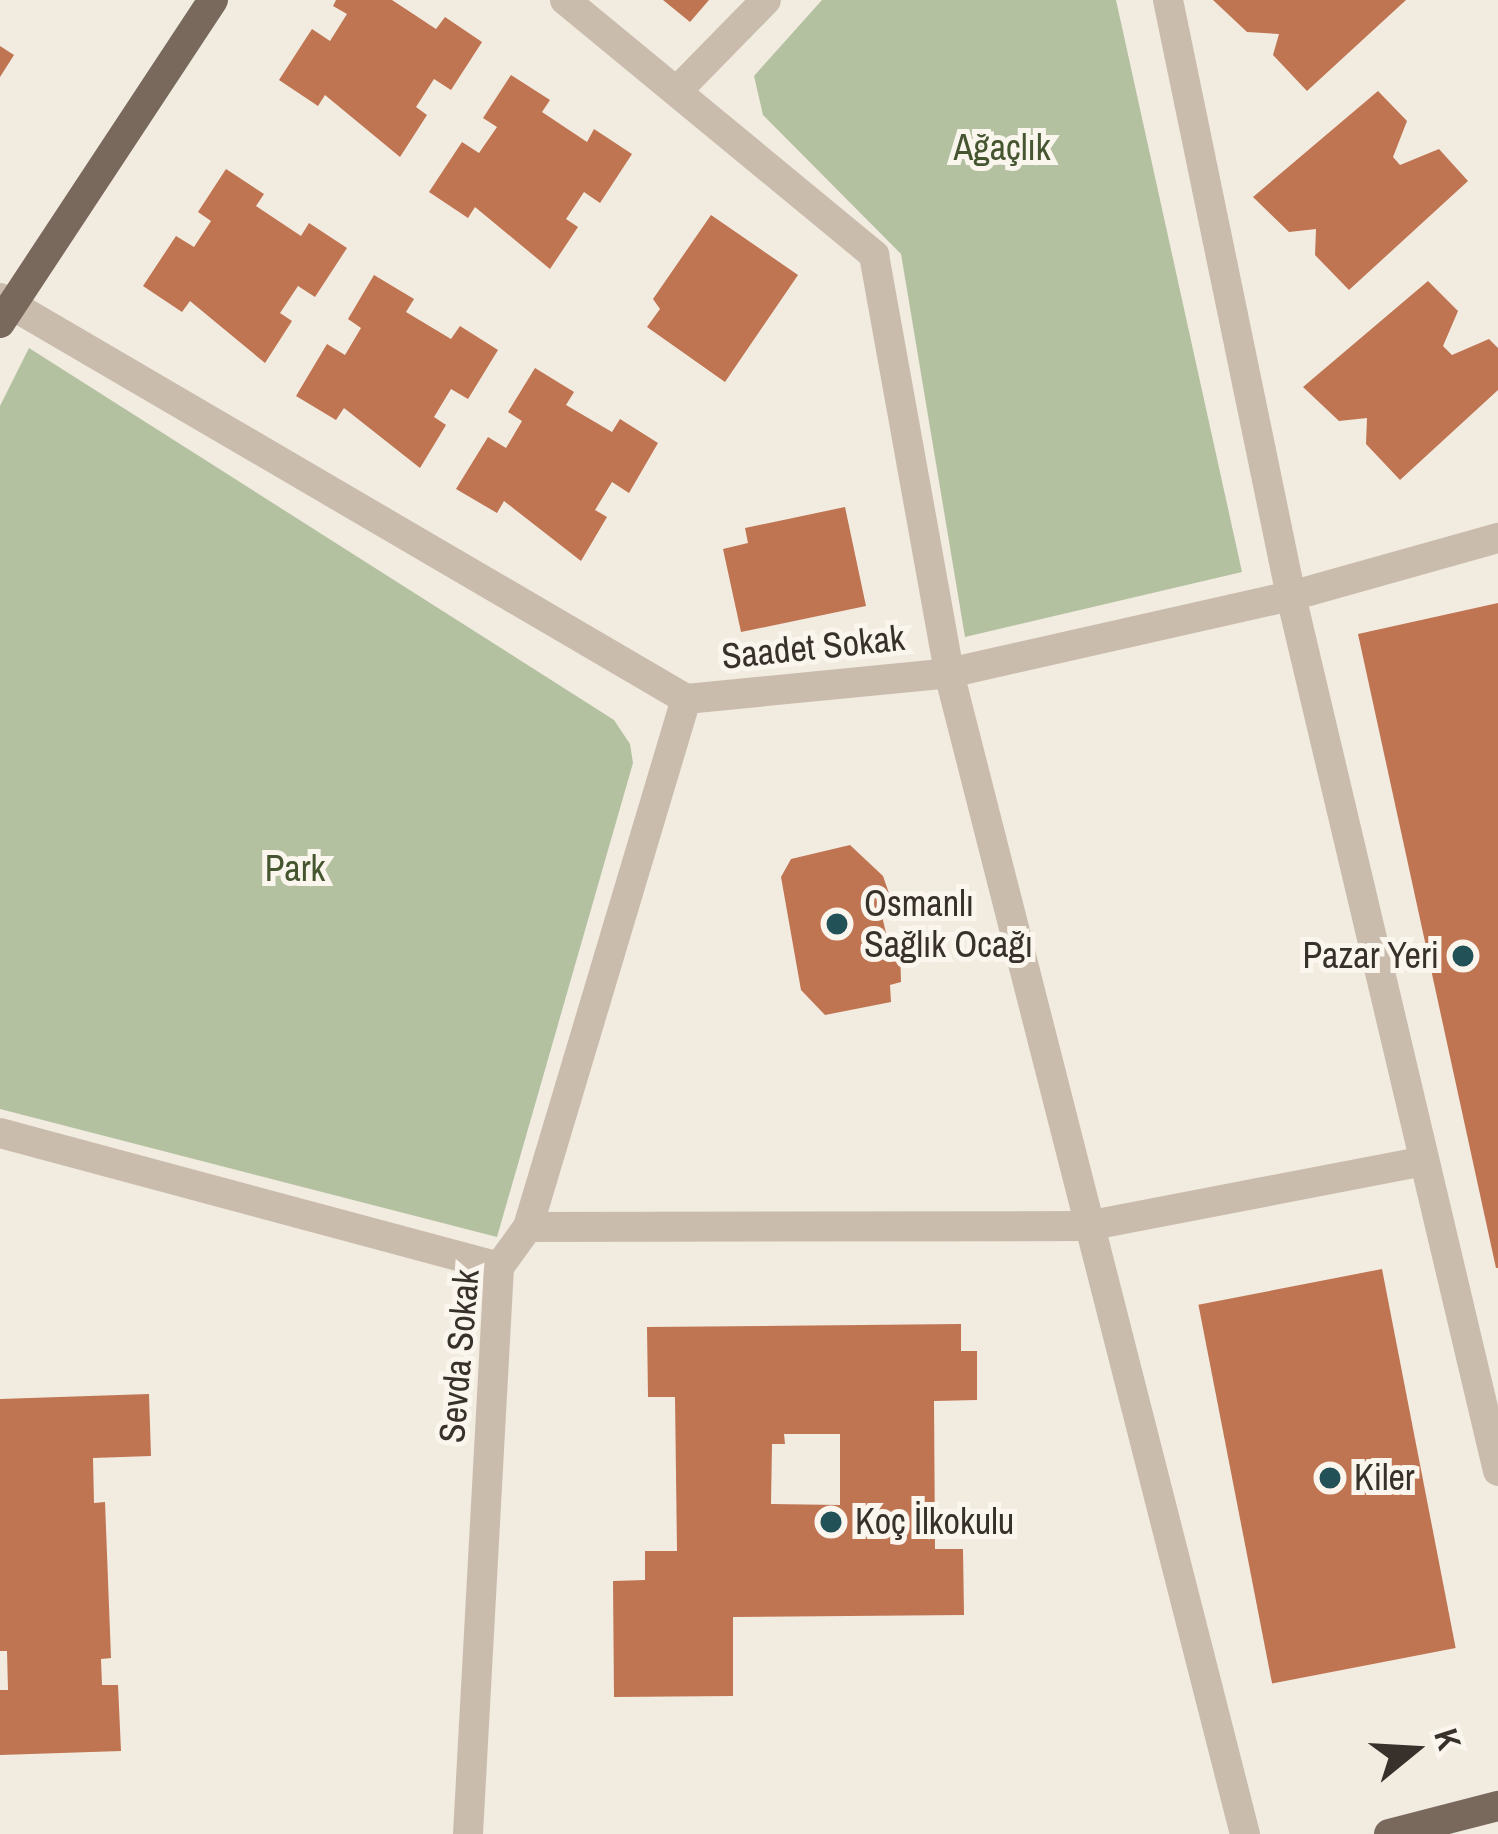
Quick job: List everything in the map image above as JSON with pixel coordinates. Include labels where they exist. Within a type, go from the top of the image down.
[{"type":"main road","points":[[3,308],[213,0]]},
{"type":"main road","points":[[1390,1834],[1498,1806]]},
{"type":"street","points":[[565,0],[874,255],[949,673],[1245,1834]]},
{"type":"street","points":[[677,91],[766,0]]},
{"type":"street","points":[[1168,0],[1291,596],[1498,1471]]},
{"type":"street","name":"Saadet Sokak","points":[[3,308],[686,699],[949,673],[1291,596],[1498,538]]},
{"type":"street","name":"Sevda Sokak","points":[[468,1834],[499,1267],[528,1227],[686,699]]},
{"type":"street","points":[[0,1132],[499,1267]]},
{"type":"street","points":[[528,1227],[1087,1226],[1424,1161]]},
{"type":"green space","name":"Ağaçlık","points":[[822,0],[1116,0],[1242,572],[965,637],[901,254],[763,115],[754,76]]},
{"type":"green space","name":"Park","points":[[29,348],[614,720],[630,744],[633,763],[497,1237],[0,1109],[0,406]]},
{"type":"building","points":[[336,0],[392,0],[436,29],[445,17],[482,42],[451,90],[434,79],[416,107],[427,115],[400,157],[325,95],[318,106],[279,80],[312,29],[330,41],[347,14],[333,6]]},
{"type":"building","points":[[663,0],[709,0],[690,22]]},
{"type":"building","points":[[1213,0],[1406,0],[1307,91],[1273,55],[1279,34],[1247,32]]},
{"type":"building","points":[[0,46],[14,55],[0,77]]},
{"type":"building","points":[[511,75],[550,100],[542,112],[587,142],[594,129],[632,154],[600,203],[584,192],[566,219],[578,227],[550,269],[475,207],[468,218],[429,192],[462,142],[479,153],[497,127],[483,118]]},
{"type":"building","points":[[1378,91],[1407,121],[1393,157],[1400,165],[1439,149],[1468,181],[1349,290],[1315,255],[1316,229],[1289,232],[1253,197]]},
{"type":"building","points":[[226,169],[264,194],[256,206],[301,236],[309,223],[347,248],[315,297],[298,286],[280,313],[292,321],[265,363],[190,301],[182,312],[143,286],[176,236],[194,247],[211,221],[198,212]]},
{"type":"building","points":[[711,215],[798,275],[725,382],[647,327],[660,309],[653,299]]},
{"type":"building","points":[[374,275],[414,299],[406,312],[451,339],[460,326],[498,350],[468,399],[451,389],[434,417],[446,425],[420,468],[344,408],[336,420],[296,396],[327,344],[345,355],[361,328],[348,319]]},
{"type":"building","points":[[1428,281],[1458,311],[1443,346],[1452,355],[1489,339],[1498,348],[1498,390],[1400,480],[1366,444],[1367,418],[1339,421],[1303,387]]},
{"type":"building","points":[[535,368],[574,392],[566,405],[612,432],[620,419],[658,443],[629,493],[612,482],[595,510],[607,517],[581,561],[504,501],[497,513],[456,489],[488,437],[506,448],[522,421],[508,412]]},
{"type":"building","points":[[845,507],[866,606],[741,632],[723,549],[748,543],[745,528]]},
{"type":"building","name":"Pazar Yeri","points":[[1498,603],[1498,1268],[1496,1268],[1358,634]]},
{"type":"building","name":"Osmanlı Sağlık Ocağı","points":[[850,845],[883,876],[891,899],[880,907],[888,942],[900,946],[901,982],[890,985],[891,1002],[825,1015],[801,990],[781,877],[791,859]]},
{"type":"building","name":"Kiler","points":[[1382,1269],[1456,1648],[1272,1684],[1198,1305]]},
{"type":"building","points":[[961,1324],[961,1351],[977,1351],[977,1400],[934,1401],[935,1549],[963,1549],[964,1615],[733,1617],[733,1696],[614,1697],[613,1581],[645,1580],[645,1551],[677,1551],[675,1397],[648,1397],[647,1327]],"holes":[[[784,1434],[840,1434],[840,1505],[771,1504],[772,1444],[785,1444]]]},
{"type":"building","points":[[149,1394],[151,1456],[93,1458],[94,1503],[105,1502],[111,1658],[101,1659],[102,1685],[118,1685],[121,1751],[0,1755],[0,1690],[8,1690],[7,1651],[0,1651],[0,1399]]},
{"type":"place","name":"Osmanlı Sağlık Ocağı","points":[[837,924]]},
{"type":"place","name":"Pazar Yeri","points":[[1463,956]]},
{"type":"place","name":"Kiler","points":[[1330,1478]]},
{"type":"place","name":"Koç İlkokulu","points":[[831,1522]]}]
